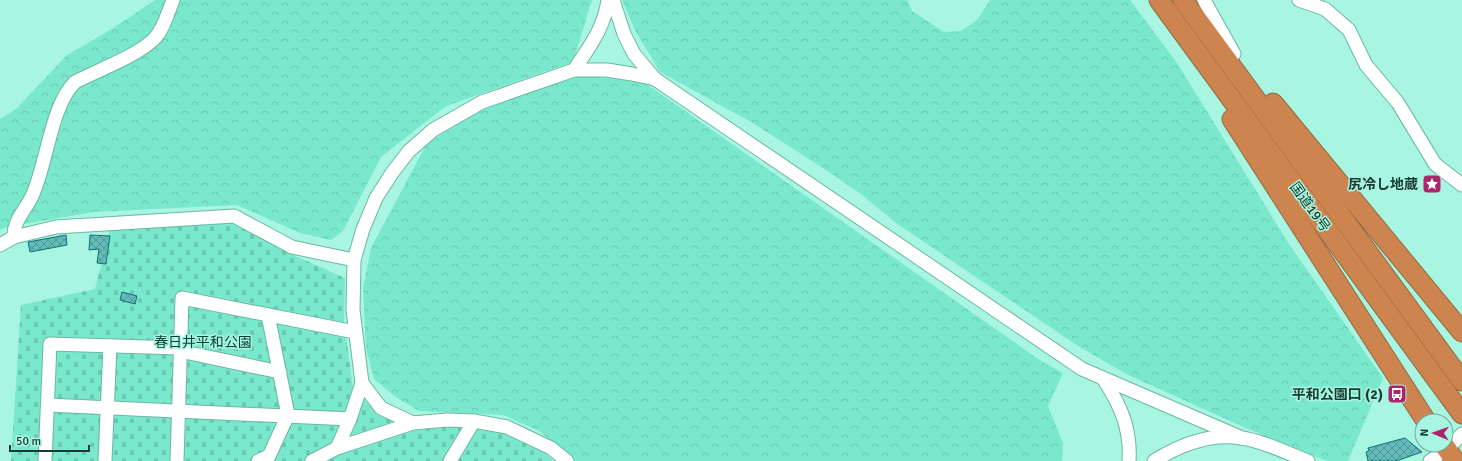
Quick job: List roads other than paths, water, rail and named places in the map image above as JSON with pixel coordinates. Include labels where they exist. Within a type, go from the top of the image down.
[{"type":"highway","name":"国道19号","points":[[1159,0],[1462,414]]},
{"type":"highway","name":"国道19号","points":[[1183,0],[1462,381]]},
{"type":"highway","points":[[1213,40],[1234,54],[1462,332]]},
{"type":"highway","points":[[1199,54],[1202,71],[1421,413]]},
{"type":"street","points":[[14,237],[14,227],[32,196],[58,114],[69,87],[75,82],[140,50],[155,39],[161,29],[173,0]]},
{"type":"street","points":[[574,70],[598,34],[606,12],[608,0]]},
{"type":"street","points":[[613,0],[624,34],[634,54],[655,80],[1082,369],[1104,380],[1242,438],[1308,461]]},
{"type":"street","points":[[1204,0],[1234,54]]},
{"type":"street","points":[[1299,0],[1325,9],[1349,30],[1366,65],[1398,103],[1435,164],[1462,185]]},
{"type":"street","points":[[337,448],[350,419],[362,383],[353,310],[354,260],[363,229],[376,198],[392,172],[410,151],[432,130],[482,102],[574,70],[607,70],[655,80]]},
{"type":"street","points":[[0,245],[14,237],[56,226],[234,216],[292,248],[354,260]]},
{"type":"street","points":[[177,461],[182,298],[355,332]]},
{"type":"street","points":[[258,461],[268,456],[288,415],[268,315]]},
{"type":"street","points":[[45,461],[50,344],[180,348],[189,353],[280,372]]},
{"type":"street","points":[[105,461],[110,346]]},
{"type":"street","points":[[1104,380],[1115,397],[1128,431],[1129,461]]},
{"type":"street","points":[[362,383],[381,408],[413,423]]},
{"type":"street","points":[[48,405],[350,419]]},
{"type":"street","points":[[312,461],[337,448],[413,423],[447,420],[474,421],[506,428],[527,436],[551,448],[567,461]]},
{"type":"street","points":[[450,461],[474,421]]},
{"type":"street","points":[[1454,444],[1462,434]]},
{"type":"street","points":[[1154,461],[1187,444],[1202,439],[1219,437],[1242,438]]},
{"type":"street","points":[[1430,461],[1446,453]]},
{"type":"place","name":"尻冷し地蔵","points":[[1432,184]]},
{"type":"place","name":"平和公園口 (2)","points":[[1397,394]]},
{"type":"park label","name":"春日井平和公園","points":[[203,342]]}]
